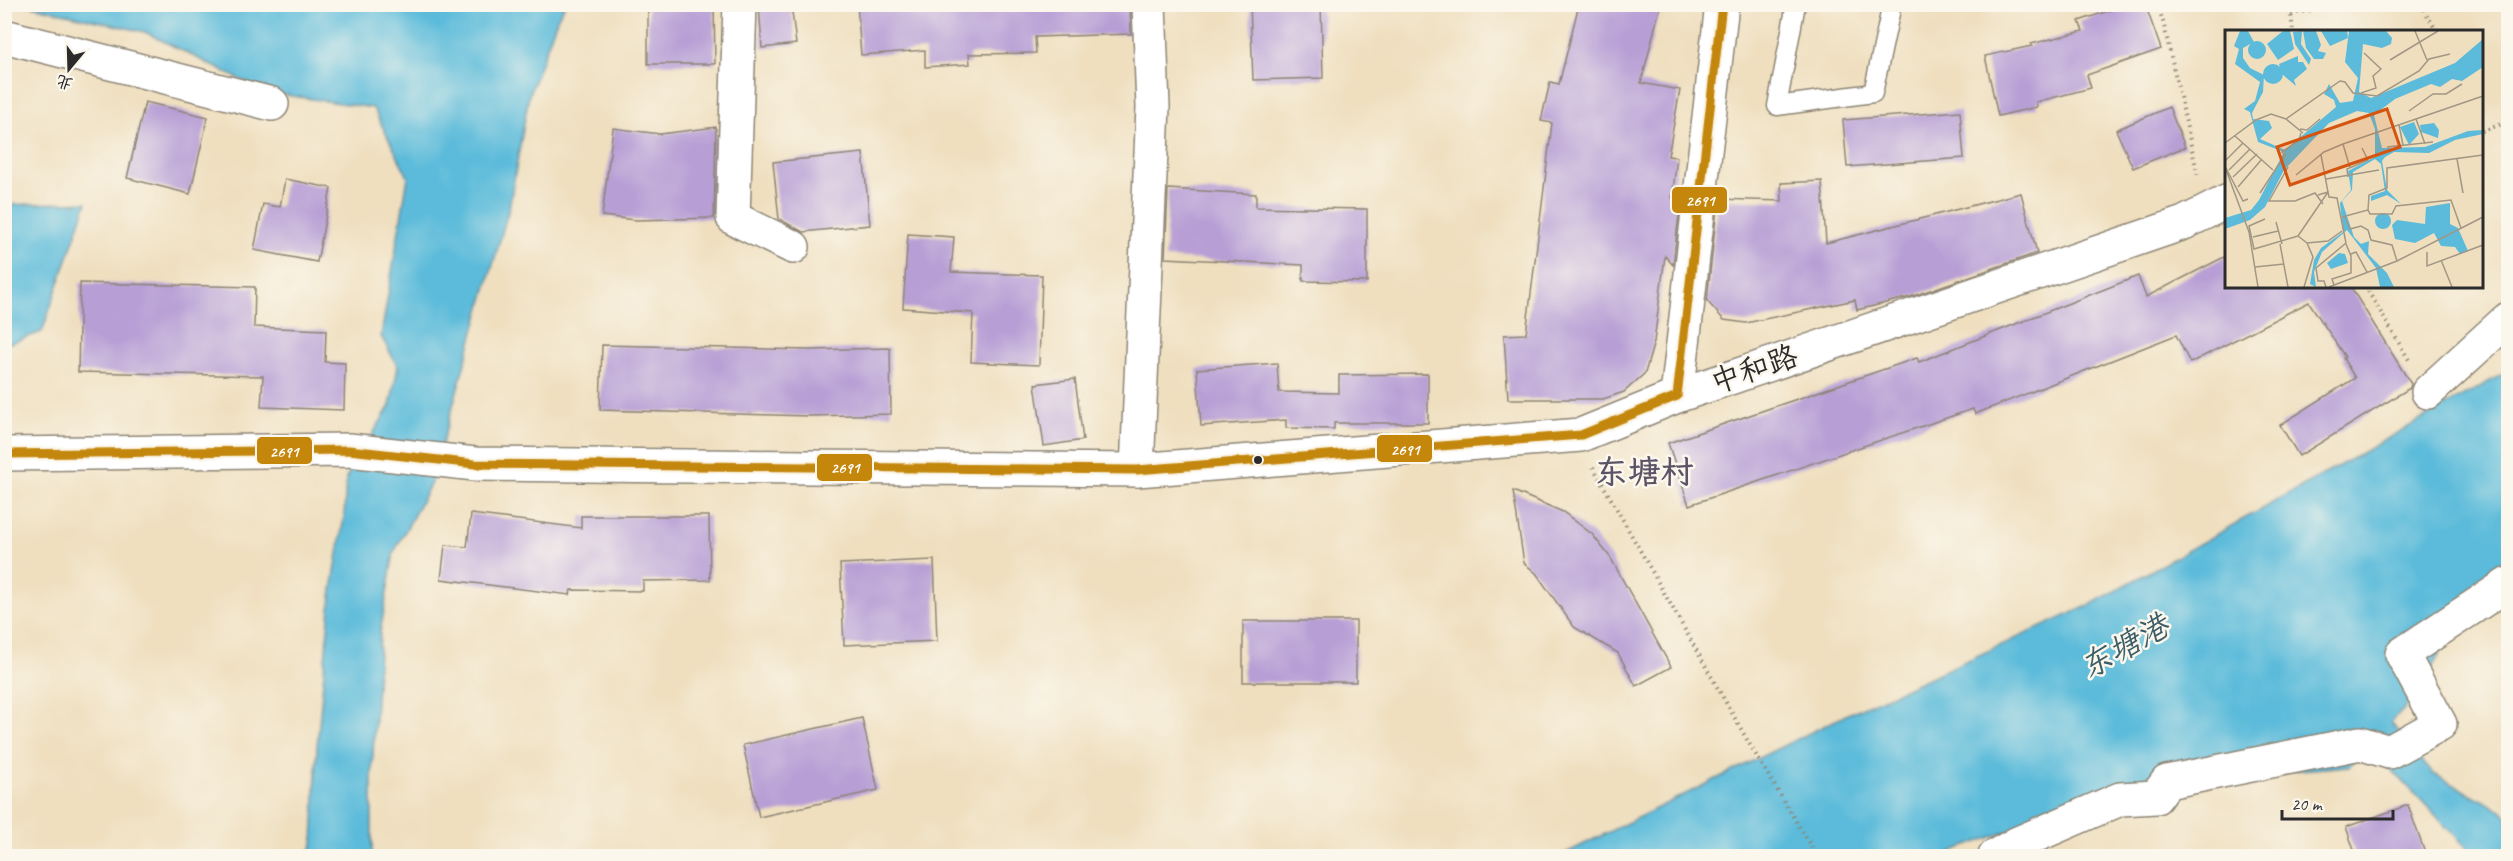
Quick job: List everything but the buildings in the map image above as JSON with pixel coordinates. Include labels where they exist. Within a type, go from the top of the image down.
[{"type":"street","points":[[740,4],[733,218],[793,247]]},
{"type":"street","points":[[1137,470],[1153,107],[1149,4]]},
{"type":"street","points":[[1677,396],[1722,4]]},
{"type":"street","points":[[4,36],[272,104]]},
{"type":"street","name":"中和路","points":[[4,454],[349,450],[474,464],[1137,470],[1581,435],[1677,396],[2184,223],[2216,207]]},
{"type":"street","points":[[2428,392],[2508,319]]},
{"type":"street","points":[[1995,856],[2016,844],[2120,799],[2156,797],[2167,782],[2360,743],[2389,752],[2440,724],[2402,654],[2508,584]]},
{"type":"lane","points":[[1796,4],[1777,106],[1873,93],[1892,4]]},
{"type":"path","points":[[2157,4],[2216,207]]},
{"type":"path","points":[[2290,4],[2293,30]]},
{"type":"path","points":[[2291,14],[2342,4]]},
{"type":"path","points":[[2421,4],[2436,30]]},
{"type":"path","points":[[2483,130],[2508,122]]},
{"type":"path","points":[[2366,288],[2428,392]]},
{"type":"path","points":[[1581,435],[1595,473],[1750,745],[1817,856]]},
{"type":"water","points":[[27,5],[565,5],[558,17],[529,95],[509,208],[431,483],[394,552],[380,633],[372,771],[372,856],[307,856],[313,844],[317,746],[331,596],[344,517],[346,478],[390,406],[398,367],[381,336],[408,177],[373,108],[265,92],[145,32]]},
{"type":"water","points":[[87,202],[42,332],[5,345],[5,205]]},
{"type":"water","name":"东塘港","points":[[2508,371],[2508,583],[2460,618],[2416,696],[2391,723],[2432,773],[2503,811],[2508,817],[2508,856],[2475,856],[2369,746],[2349,766],[2148,782],[1943,856],[1560,856],[1850,713],[2090,605]]},
{"type":"transit line","name":"2691","points":[[1677,396],[1722,4]]},
{"type":"transit line","name":"2691","points":[[4,454],[349,450],[475,464],[1137,470],[1581,435],[1677,396]]},
{"type":"district","name":"东塘村","points":[[1644,471]]}]
